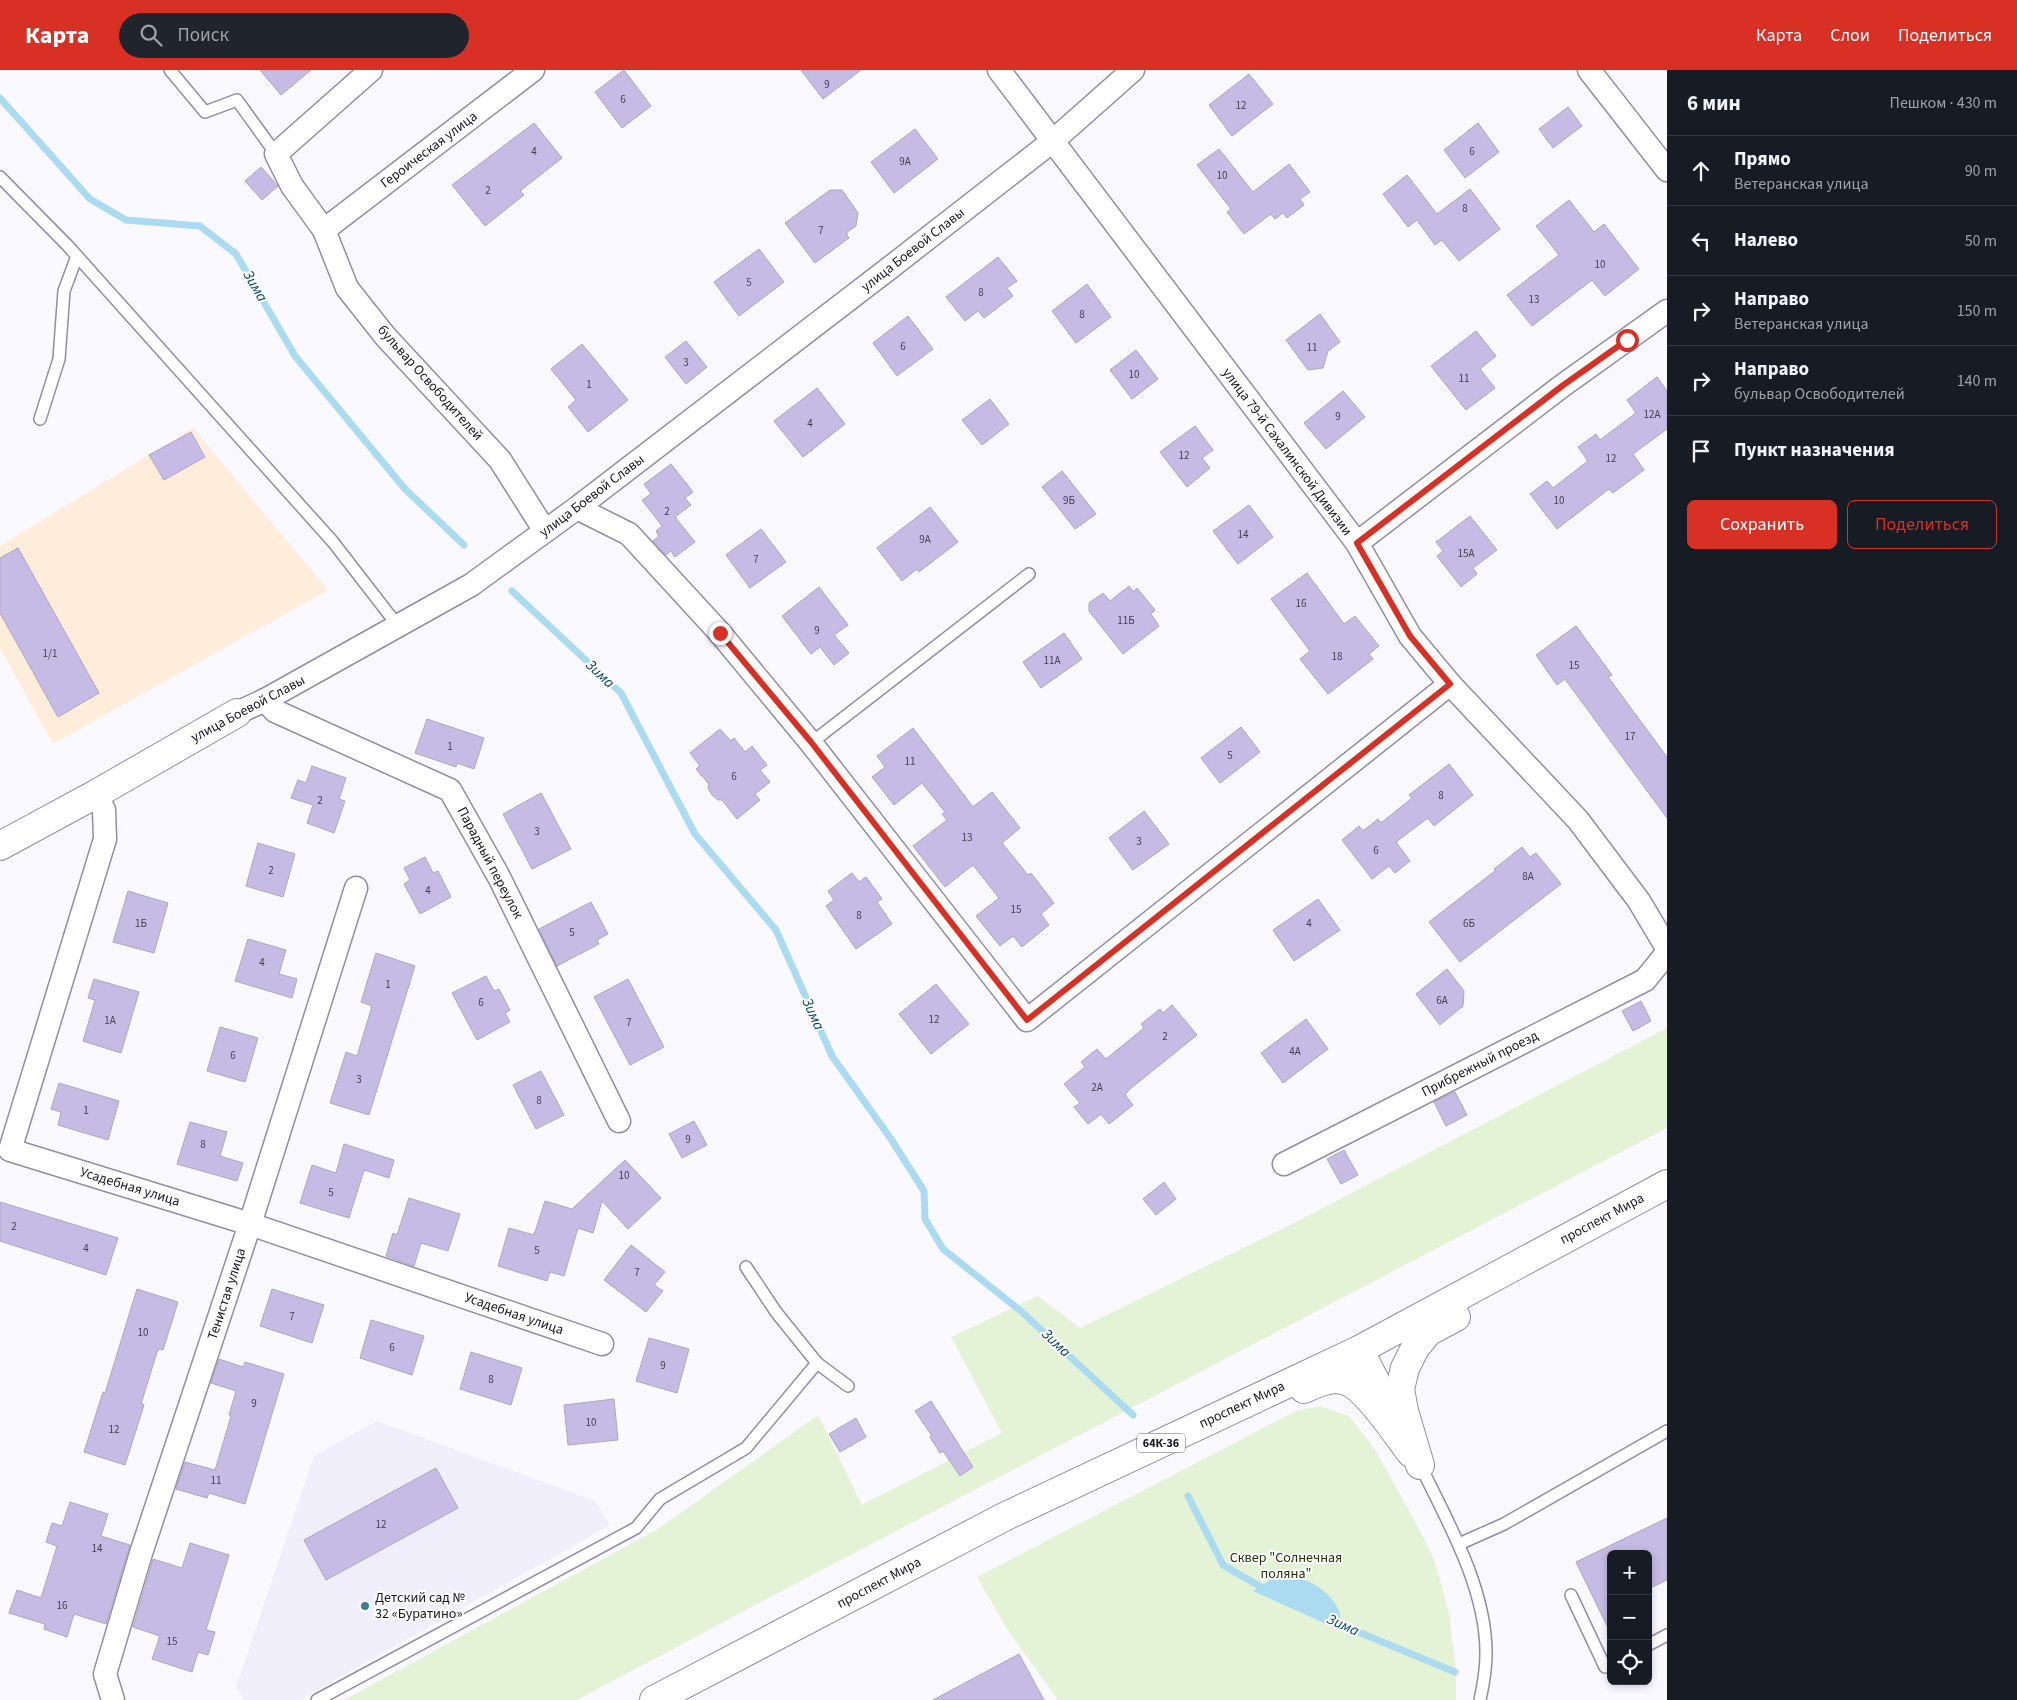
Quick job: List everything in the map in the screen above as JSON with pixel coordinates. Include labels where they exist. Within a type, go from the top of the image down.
[{"type":"main road","name":"улица Боевой Славы","points":[[0,846],[96,794],[237,713]]},
{"type":"main road","name":"проспект Мира","points":[[654,1700],[1006,1516],[1359,1350],[1667,1184]]},
{"type":"main road","points":[[1420,1465],[1404,1411],[1400,1389],[1405,1368],[1416,1348],[1428,1332],[1527,1278],[1561,1241]]},
{"type":"main road","points":[[1359,1350],[1420,1465]]},
{"type":"main road","points":[[1198,1426],[1246,1417],[1316,1383],[1332,1379],[1347,1381],[1362,1391],[1374,1403],[1420,1465]]},
{"type":"street","points":[[276,154],[371,70]]},
{"type":"street","name":"Героическая улица","points":[[324,230],[533,70]]},
{"type":"street","name":"улица 79-й Сахалинской Дивизии","points":[[1000,70],[1357,543],[1410,636],[1450,684],[1578,820],[1639,901],[1667,948]]},
{"type":"street","name":"улица Боевой Славы","points":[[237,713],[265,700],[471,585],[576,508],[880,276],[1054,140],[1133,70]]},
{"type":"street","points":[[1589,70],[1667,170]]},
{"type":"street","name":"бульвар Освободителей","points":[[276,154],[292,186],[324,230],[347,288],[385,336],[500,460],[545,531]]},
{"type":"street","points":[[1357,543],[1562,386],[1667,311]]},
{"type":"street","points":[[576,508],[629,534],[720,633],[811,742],[1027,1020],[1450,684]]},
{"type":"street","name":"Парадный переулок","points":[[265,700],[275,711],[450,790],[500,877],[619,1121]]},
{"type":"street","name":"Усадебная улица","points":[[96,794],[104,810],[105,839],[10,1150],[250,1224],[602,1344]]},
{"type":"street","name":"Тенистая улица","points":[[113,1700],[104,1674],[250,1224],[356,888]]},
{"type":"street","name":"Прибрежный проезд","points":[[1284,1164],[1644,980],[1667,953]]},
{"type":"lane","points":[[170,70],[205,112],[237,100],[276,154]]},
{"type":"lane","points":[[0,177],[77,256],[333,542],[398,626]]},
{"type":"lane","points":[[40,419],[59,359],[64,291],[77,256]]},
{"type":"lane","points":[[811,742],[1029,574]]},
{"type":"lane","points":[[746,1267],[776,1312],[817,1363],[848,1386]]},
{"type":"lane","points":[[317,1700],[636,1528],[660,1499],[746,1448],[817,1363]]},
{"type":"lane","points":[[1459,1544],[1504,1524],[1667,1431]]},
{"type":"lane","points":[[1420,1465],[1459,1544],[1474,1584],[1482,1619],[1486,1654],[1480,1700]]},
{"type":"lane","points":[[1571,1595],[1605,1667],[1607,1666]]},
{"type":"lane","points":[[1652,1643],[1667,1635]]},
{"type":"shaded area","points":[[193,428],[328,590],[53,744],[0,648],[0,546]]},
{"type":"shaded area","name":"Детский сад № 32 «Буратино»","points":[[377,1421],[595,1501],[610,1525],[299,1700],[244,1700],[236,1687],[314,1456]]},
{"type":"green space","points":[[1667,1028],[1667,1128],[791,1586],[577,1700],[344,1700],[658,1529],[818,1415],[862,1505],[1002,1433],[951,1337],[1038,1296],[1080,1328],[1296,1222]]},
{"type":"green space","name":"Сквер \"Солнечная поляна\"","points":[[1320,1406],[1349,1416],[1374,1448],[1434,1559],[1449,1613],[1456,1670],[1456,1700],[1058,1700],[1009,1632],[977,1577],[1296,1411]]},
{"type":"water","points":[[1291,1577],[1306,1580],[1326,1592],[1339,1611],[1342,1631],[1253,1591],[1273,1578]]},
{"type":"building","points":[[260,70],[311,70],[281,95]]},
{"type":"building","points":[[624,70],[651,106],[622,128],[595,92]]},
{"type":"building","points":[[801,70],[861,70],[823,99]]},
{"type":"building","points":[[1249,74],[1273,104],[1232,136],[1209,105]]},
{"type":"building","points":[[1568,107],[1582,126],[1553,148],[1539,129]]},
{"type":"building","points":[[534,123],[562,158],[520,191],[524,195],[485,226],[452,185]]},
{"type":"building","points":[[1478,123],[1499,152],[1465,178],[1444,150]]},
{"type":"building","points":[[915,129],[938,159],[894,193],[871,162]]},
{"type":"building","points":[[1219,149],[1253,192],[1289,164],[1310,192],[1300,199],[1304,205],[1287,218],[1283,213],[1275,219],[1271,214],[1244,234],[1227,212],[1231,209],[1197,165]]},
{"type":"building","points":[[261,167],[278,186],[262,200],[245,181]]},
{"type":"building","points":[[1407,175],[1437,214],[1470,189],[1500,229],[1459,261],[1442,240],[1435,245],[1417,220],[1408,227],[1383,194]]},
{"type":"building","points":[[830,190],[842,190],[858,213],[856,226],[846,233],[849,238],[815,263],[785,223]]},
{"type":"building","points":[[1569,200],[1594,232],[1604,224],[1639,269],[1605,296],[1592,280],[1532,326],[1507,295],[1559,255],[1536,226]]},
{"type":"building","points":[[759,249],[784,282],[739,316],[714,282]]},
{"type":"building","points":[[998,257],[1017,281],[1007,288],[1013,296],[984,318],[978,311],[965,321],[946,297]]},
{"type":"building","points":[[1087,284],[1111,317],[1076,343],[1052,311]]},
{"type":"building","points":[[1320,314],[1340,342],[1328,351],[1323,368],[1308,370],[1286,340]]},
{"type":"building","points":[[908,316],[933,349],[897,376],[873,343]]},
{"type":"building","points":[[1476,331],[1496,356],[1480,369],[1495,388],[1466,410],[1431,366]]},
{"type":"building","points":[[686,341],[707,367],[686,384],[665,357]]},
{"type":"building","points":[[582,344],[628,400],[588,432],[568,407],[576,400],[551,369]]},
{"type":"building","points":[[1136,350],[1158,379],[1132,399],[1110,370]]},
{"type":"building","points":[[1657,377],[1667,391],[1667,429],[1633,454],[1644,470],[1613,493],[1609,489],[1557,529],[1530,494],[1547,481],[1553,488],[1588,461],[1578,447],[1596,434],[1600,440],[1636,413],[1627,400]]},
{"type":"building","points":[[817,388],[845,424],[803,457],[774,421]]},
{"type":"building","points":[[1343,391],[1365,417],[1326,449],[1304,423]]},
{"type":"building","points":[[990,399],[1009,424],[982,445],[962,420]]},
{"type":"building","points":[[1195,426],[1213,450],[1202,458],[1210,468],[1187,487],[1160,452]]},
{"type":"building","points":[[191,432],[205,457],[164,480],[149,455]]},
{"type":"building","points":[[671,464],[693,492],[685,498],[691,505],[675,517],[695,542],[675,557],[671,551],[666,555],[653,541],[659,536],[656,531],[662,526],[642,500],[651,494],[644,484]]},
{"type":"building","points":[[1062,471],[1096,514],[1075,529],[1042,487]]},
{"type":"building","points":[[1249,505],[1273,537],[1238,564],[1213,531]]},
{"type":"building","points":[[930,507],[958,542],[919,572],[917,569],[902,581],[877,548]]},
{"type":"building","points":[[1470,516],[1497,550],[1473,568],[1477,574],[1461,587],[1437,556],[1443,551],[1436,542]]},
{"type":"building","points":[[761,529],[786,562],[750,588],[726,555]]},
{"type":"building","points":[[18,548],[99,693],[58,717],[0,613],[0,558]]},
{"type":"building","points":[[1307,573],[1344,624],[1355,616],[1379,646],[1369,654],[1373,659],[1328,694],[1300,659],[1310,651],[1271,599]]},
{"type":"building","points":[[1129,586],[1133,592],[1137,588],[1155,610],[1151,614],[1159,626],[1123,654],[1089,611],[1089,603],[1103,593],[1110,601]]},
{"type":"building","points":[[819,587],[848,625],[834,635],[849,653],[834,665],[820,647],[811,654],[782,616]]},
{"type":"building","points":[[1576,626],[1612,675],[1608,677],[1667,757],[1667,818],[1565,679],[1557,685],[1536,655]]},
{"type":"building","points":[[1064,633],[1082,659],[1041,688],[1023,662]]},
{"type":"building","points":[[427,719],[484,738],[474,769],[457,763],[456,767],[415,753]]},
{"type":"building","points":[[1241,727],[1260,752],[1220,783],[1201,758]]},
{"type":"building","points":[[913,728],[973,807],[992,792],[1020,828],[1002,843],[1028,875],[1031,873],[1054,903],[1041,914],[1049,925],[1022,947],[1013,936],[1000,946],[976,916],[999,898],[973,865],[945,887],[913,846],[947,820],[942,814],[945,812],[922,783],[894,805],[872,777],[885,767],[877,756]]},
{"type":"building","points":[[720,729],[731,741],[734,738],[745,752],[752,746],[767,765],[760,770],[770,782],[755,794],[760,800],[737,819],[722,800],[718,800],[712,795],[708,788],[709,784],[696,769],[700,766],[690,753]]},
{"type":"building","points":[[1449,764],[1473,795],[1434,826],[1428,818],[1396,842],[1410,861],[1395,873],[1389,866],[1372,879],[1342,840],[1359,826],[1363,831],[1378,819],[1381,823],[1412,798],[1409,795]]},
{"type":"building","points":[[312,766],[346,778],[339,799],[345,801],[334,833],[307,823],[313,805],[291,798],[298,780],[306,783]]},
{"type":"building","points":[[541,793],[571,849],[532,869],[503,814]]},
{"type":"building","points":[[1144,811],[1169,844],[1133,870],[1109,838]]},
{"type":"building","points":[[258,843],[295,854],[283,897],[246,886]]},
{"type":"building","points":[[1522,847],[1530,857],[1536,853],[1561,884],[1460,962],[1429,922],[1496,870],[1494,869]]},
{"type":"building","points":[[425,857],[433,873],[438,871],[451,897],[420,914],[404,884],[410,880],[404,868]]},
{"type":"building","points":[[852,873],[859,882],[866,877],[882,899],[877,902],[892,924],[856,949],[826,906],[834,900],[828,891]]},
{"type":"building","points":[[128,891],[168,903],[154,953],[113,942]]},
{"type":"building","points":[[1318,899],[1340,930],[1294,961],[1273,930]]},
{"type":"building","points":[[591,902],[608,934],[597,940],[599,944],[557,966],[539,929]]},
{"type":"building","points":[[248,939],[286,950],[279,974],[297,979],[292,998],[235,981]]},
{"type":"building","points":[[376,953],[415,966],[369,1115],[330,1103],[346,1052],[357,1056],[372,1006],[361,1002]]},
{"type":"building","points":[[1447,969],[1464,991],[1463,1006],[1440,1025],[1416,994]]},
{"type":"building","points":[[486,976],[494,991],[499,989],[510,1010],[505,1013],[510,1022],[477,1040],[452,993]]},
{"type":"building","points":[[94,979],[139,992],[121,1053],[83,1041],[95,1000],[88,998]]},
{"type":"building","points":[[628,979],[664,1047],[630,1065],[594,997]]},
{"type":"building","points":[[936,984],[969,1024],[931,1054],[899,1014]]},
{"type":"building","points":[[1641,1001],[1651,1021],[1633,1031],[1622,1011]]},
{"type":"building","points":[[1172,1005],[1197,1035],[1130,1089],[1125,1095],[1133,1105],[1109,1124],[1101,1114],[1088,1124],[1074,1107],[1080,1103],[1064,1084],[1085,1067],[1081,1062],[1097,1049],[1106,1059],[1144,1028],[1141,1024],[1160,1009],[1163,1013]]},
{"type":"building","points":[[1306,1019],[1328,1049],[1283,1083],[1261,1053]]},
{"type":"building","points":[[220,1027],[258,1038],[245,1082],[207,1071]]},
{"type":"building","points":[[541,1071],[564,1115],[536,1129],[513,1085]]},
{"type":"building","points":[[59,1083],[119,1101],[108,1140],[58,1125],[61,1112],[51,1109]]},
{"type":"building","points":[[1455,1092],[1467,1115],[1446,1126],[1434,1102]]},
{"type":"building","points":[[694,1121],[707,1145],[682,1158],[669,1134]]},
{"type":"building","points":[[190,1122],[227,1132],[220,1156],[243,1163],[237,1181],[177,1164]]},
{"type":"building","points":[[344,1144],[394,1160],[389,1178],[364,1170],[349,1218],[300,1203],[312,1165],[336,1173]]},
{"type":"building","points":[[1344,1150],[1358,1175],[1341,1184],[1327,1159]]},
{"type":"building","points":[[625,1160],[661,1198],[628,1229],[602,1201],[593,1233],[578,1228],[564,1276],[550,1272],[547,1281],[498,1266],[509,1228],[534,1235],[545,1201],[572,1209]]},
{"type":"building","points":[[1164,1182],[1176,1199],[1156,1215],[1143,1199]]},
{"type":"building","points":[[409,1198],[460,1214],[448,1251],[421,1243],[414,1266],[386,1256],[393,1233],[397,1235]]},
{"type":"building","points":[[0,1202],[118,1238],[106,1275],[0,1241]]},
{"type":"building","points":[[631,1245],[665,1272],[654,1285],[663,1291],[646,1312],[604,1280]]},
{"type":"building","points":[[137,1289],[178,1302],[163,1350],[158,1349],[141,1404],[144,1405],[125,1465],[84,1452],[103,1392],[105,1393]]},
{"type":"building","points":[[272,1289],[324,1305],[312,1343],[260,1326]]},
{"type":"building","points":[[371,1320],[424,1336],[412,1375],[360,1358]]},
{"type":"building","points":[[649,1338],[689,1349],[677,1393],[636,1381]]},
{"type":"building","points":[[471,1352],[522,1368],[511,1405],[460,1389]]},
{"type":"building","points":[[219,1359],[243,1367],[245,1362],[284,1374],[245,1504],[209,1493],[207,1498],[176,1489],[185,1462],[215,1470],[231,1416],[229,1415],[236,1391],[211,1383]]},
{"type":"building","points":[[614,1399],[618,1440],[568,1445],[564,1405]]},
{"type":"building","points":[[931,1401],[973,1467],[960,1476],[943,1451],[940,1453],[930,1437],[932,1436],[915,1411]]},
{"type":"building","points":[[856,1418],[866,1437],[840,1452],[829,1434]]},
{"type":"building","points":[[436,1468],[458,1508],[326,1580],[304,1540]]},
{"type":"building","points":[[70,1502],[108,1514],[101,1536],[130,1545],[106,1624],[74,1614],[67,1637],[44,1629],[45,1624],[9,1613],[17,1590],[41,1598],[57,1546],[46,1542],[52,1523],[62,1526]]},
{"type":"building","points":[[1667,1518],[1667,1580],[1652,1587],[1652,1550],[1607,1550],[1607,1626],[1576,1562]]},
{"type":"building","points":[[190,1543],[229,1555],[206,1630],[215,1632],[208,1655],[198,1652],[192,1672],[152,1659],[160,1636],[133,1627],[153,1559],[182,1568]]},
{"type":"building","points":[[1019,1654],[1044,1700],[933,1700]]},
{"type":"waterway","name":"Зима","points":[[0,98],[90,199],[126,220],[200,226],[236,254],[295,356],[405,489],[464,545]]},
{"type":"waterway","name":"Зима","points":[[512,591],[621,693],[695,834],[776,930],[832,1056],[891,1139],[924,1191],[925,1219],[943,1249],[1022,1312],[1133,1415]]},
{"type":"waterway","name":"Зима","points":[[1188,1496],[1223,1565],[1266,1590]]},
{"type":"waterway","name":"Зима","points":[[1332,1621],[1455,1672]]},
{"type":"place","name":"Детский сад № 32 «Буратино»","points":[[365,1606]]},
{"type":"route","points":[[720,633],[811,742],[1027,1020],[1450,684],[1410,636],[1357,543],[1562,386],[1627,340]]}]
